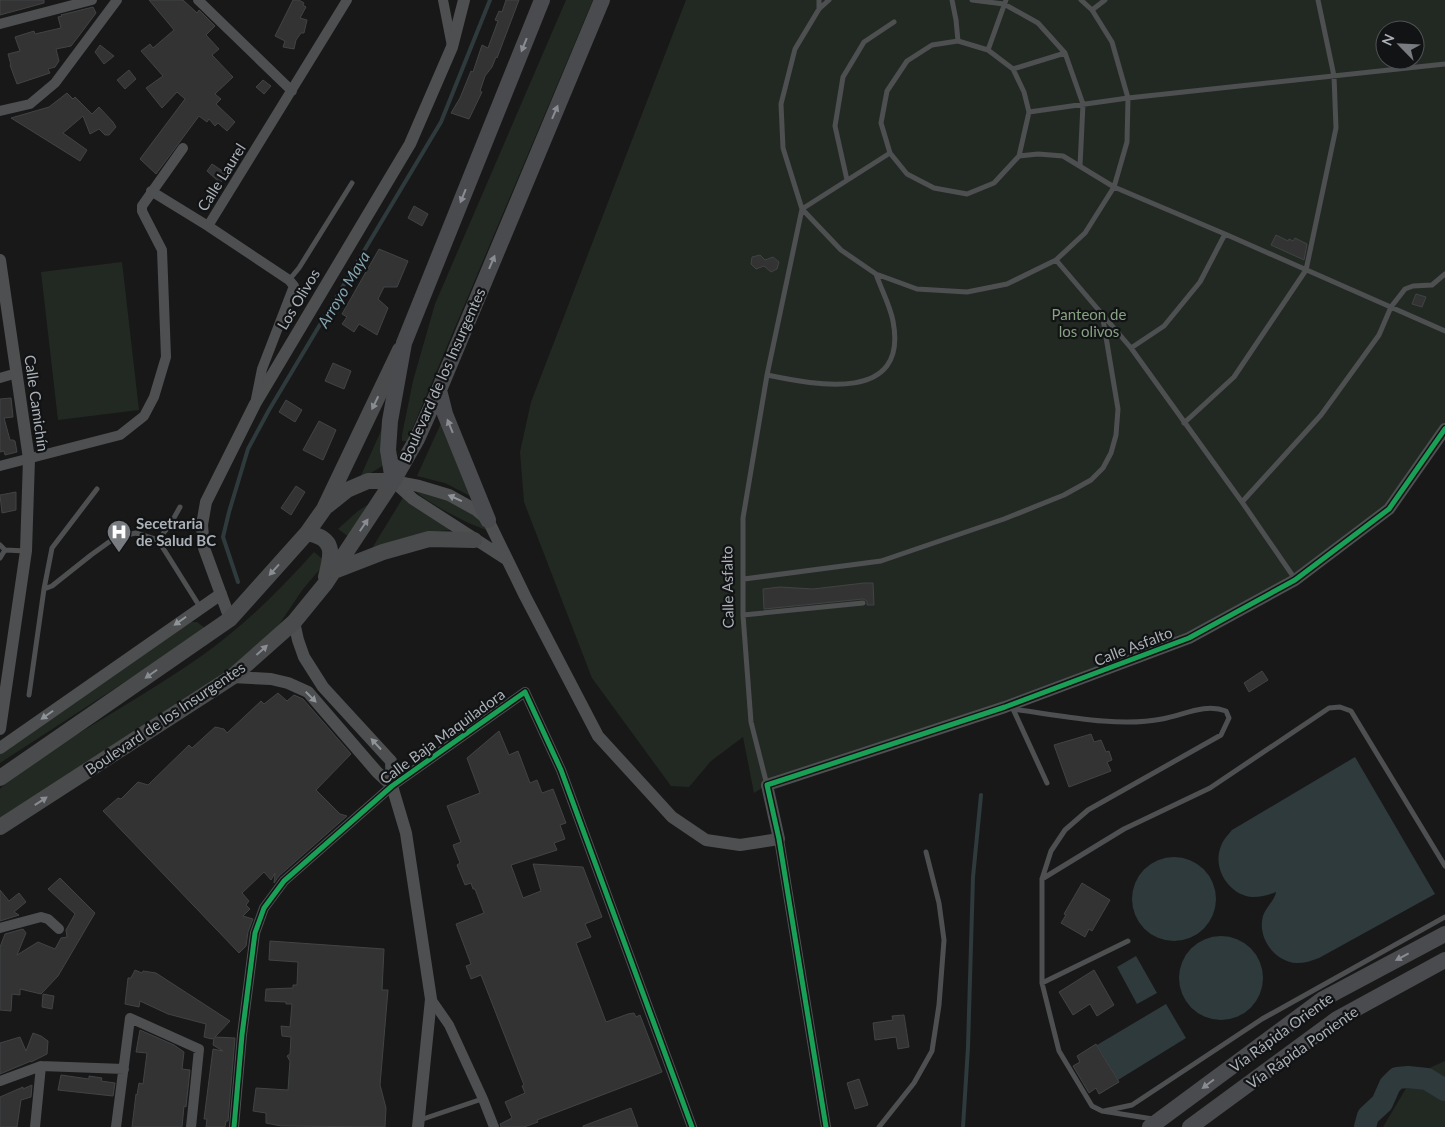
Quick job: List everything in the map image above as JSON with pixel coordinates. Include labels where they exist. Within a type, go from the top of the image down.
[{"type":"highway","points":[[393,481],[388,450],[390,421],[404,343],[542,0]]},
{"type":"highway","name":"Boulevard de los Insurgentes","points":[[393,481],[417,439],[439,390],[602,0]]},
{"type":"highway","points":[[439,390],[446,414],[488,520]]},
{"type":"highway","name":"Vía Rápida Oriente","points":[[1155,1124],[1323,999],[1445,934]]},
{"type":"highway","name":"Vía Rápida Poniente","points":[[1190,1127],[1337,1020],[1445,960]]},
{"type":"main road","points":[[0,778],[230,619],[307,533],[324,509],[404,343]]},
{"type":"main road","points":[[324,509],[347,490],[368,481],[393,481]]},
{"type":"main road","name":"Boulevard de los Insurgentes","points":[[0,827],[232,677],[294,622],[329,577],[393,481]]},
{"type":"main road","points":[[307,533],[324,539],[331,548],[329,577],[383,552],[429,539],[474,540]]},
{"type":"street","points":[[0,24],[92,0]]},
{"type":"street","points":[[0,111],[30,104],[54,82],[117,0]]},
{"type":"street","points":[[198,0],[292,91]]},
{"type":"street","name":"Calle Laurel","points":[[289,280],[208,226],[347,0]]},
{"type":"street","points":[[443,0],[452,47]]},
{"type":"street","name":"Los Olivos","points":[[230,619],[204,548],[202,525],[206,502],[255,404],[410,144],[452,47],[464,0]]},
{"type":"street","points":[[0,466],[120,434],[132,427],[144,416],[154,397],[166,356],[162,250],[142,211],[142,206],[183,148]]},
{"type":"street","points":[[151,191],[208,226]]},
{"type":"street","name":"Calle Camichín","points":[[0,260],[29,458],[26,551],[0,721]]},
{"type":"street","points":[[255,404],[262,369],[294,286],[289,280]]},
{"type":"street","points":[[0,378],[17,373]]},
{"type":"street","name":"Calle Asfalto","points":[[767,785],[1009,708],[1189,638],[1295,580],[1389,509],[1445,429]]},
{"type":"street","points":[[393,481],[419,486],[448,495],[476,510],[488,520],[506,559],[598,736],[672,817],[706,840],[740,846],[779,838]]},
{"type":"street","points":[[393,481],[413,499],[506,559]]},
{"type":"street","points":[[0,748],[220,594]]},
{"type":"street","name":"Calle Baja Maquiladora","points":[[294,622],[304,657],[323,687],[391,760],[392,786],[406,833],[431,999],[419,1124]]},
{"type":"street","name":"Calle Baja Maquiladora","points":[[232,677],[288,683],[308,692],[377,772],[392,786]]},
{"type":"street","name":"Calle Baja Maquiladora","points":[[234,1127],[242,1034],[255,933],[264,908],[284,881],[392,786],[525,692],[561,770],[692,1127]]},
{"type":"street","points":[[767,785],[779,838],[826,1127]]},
{"type":"street","points":[[0,928],[41,917],[48,919],[59,929]]},
{"type":"street","name":"Calle Baja Maquiladora","points":[[431,999],[449,1025],[484,1098],[494,1127]]},
{"type":"street","points":[[116,1127],[130,1018],[199,1049],[191,1127]]},
{"type":"street","points":[[0,1081],[42,1066],[124,1069]]},
{"type":"street","points":[[35,1127],[42,1066]]},
{"type":"lane","points":[[819,0],[819,9]]},
{"type":"lane","points":[[829,0],[819,9],[795,49],[781,104],[783,148],[802,208],[841,250],[876,274],[917,289],[967,292],[1007,284],[1056,260],[1085,233],[1114,187],[1127,142],[1128,98],[1112,42],[1092,10],[1081,0]]},
{"type":"lane","points":[[952,0],[958,41]]},
{"type":"lane","points":[[972,0],[1005,2],[1038,23],[1064,53],[1083,104],[1080,166]]},
{"type":"lane","points":[[1092,10],[1105,0]]},
{"type":"lane","points":[[1184,423],[1234,377],[1306,270],[1336,128],[1334,76],[1318,0]]},
{"type":"lane","points":[[988,50],[1005,2]]},
{"type":"lane","points":[[847,180],[835,126],[843,77],[864,42],[894,22]]},
{"type":"lane","points":[[958,41],[988,50],[1013,68],[1024,92],[1028,112],[1019,156],[994,183],[966,194],[934,188],[908,174],[890,153],[881,123],[887,92],[907,61],[932,45],[958,41]]},
{"type":"lane","points":[[1013,68],[1064,53]]},
{"type":"lane","points":[[1028,112],[1128,98],[1445,64]]},
{"type":"lane","points":[[802,208],[890,153]]},
{"type":"lane","points":[[1019,156],[1038,154],[1063,156],[1114,187],[1445,331]]},
{"type":"lane","points":[[289,280],[299,268],[352,183]]},
{"type":"lane","name":"Calle Asfalto","points":[[767,785],[751,722],[743,615],[743,518],[767,376],[802,208]]},
{"type":"lane","points":[[1132,348],[1164,326],[1200,282],[1225,234]]},
{"type":"lane","points":[[1056,260],[1132,348],[1295,580]]},
{"type":"lane","points":[[767,376],[837,386],[862,382],[880,373],[891,360],[894,345],[893,321],[876,274]]},
{"type":"lane","points":[[1242,502],[1321,415],[1379,335],[1391,307],[1405,289],[1413,286],[1432,285],[1445,274]]},
{"type":"lane","points":[[744,580],[881,562],[1004,519],[1064,495],[1092,480],[1103,468],[1111,453],[1116,435],[1118,409],[1102,314]]},
{"type":"lane","points":[[29,695],[44,589],[52,548],[97,489]]},
{"type":"lane","points":[[158,540],[170,525],[180,507]]},
{"type":"lane","points":[[44,589],[52,586],[116,537],[136,533],[158,540],[200,607]]},
{"type":"lane","points":[[0,545],[5,550],[26,551]]},
{"type":"lane","points":[[0,558],[5,550]]},
{"type":"lane","points":[[743,615],[864,603]]},
{"type":"lane","points":[[1042,879],[1124,830],[1210,788],[1329,708],[1340,707],[1351,711],[1445,866]]},
{"type":"lane","points":[[1009,708],[1047,784]]},
{"type":"lane","points":[[1009,708],[1118,721],[1150,721],[1179,716],[1206,708],[1217,708],[1226,711],[1229,718],[1222,735],[1088,810],[1065,830],[1051,851],[1042,879],[1042,983],[1059,1052],[1092,1106],[1102,1111],[1155,1124]]},
{"type":"lane","points":[[879,1127],[914,1083],[932,1051],[939,1005],[944,940],[939,903],[926,852]]},
{"type":"lane","points":[[1102,1111],[1132,1105],[1262,1019],[1445,917]]},
{"type":"lane","points":[[1042,983],[1128,941]]},
{"type":"lane","points":[[419,1124],[484,1098]]},
{"type":"green space","points":[[566,0],[593,0],[407,441],[402,441],[413,381],[435,304]]},
{"type":"green space","name":"Panteon de los olivos","points":[[686,0],[1445,0],[1445,429],[1389,509],[1295,580],[1189,638],[767,785],[754,793],[743,737],[711,761],[689,787],[671,786],[592,678],[524,502],[520,452],[531,402]]},
{"type":"green space","points":[[122,262],[139,410],[58,420],[41,272]]},
{"type":"green space","points":[[388,415],[384,465],[359,480]]},
{"type":"green space","points":[[443,419],[470,496],[445,483],[417,476]]},
{"type":"green space","points":[[415,491],[435,493],[478,518],[487,530],[449,513]]},
{"type":"green space","points":[[404,496],[452,530],[421,535],[371,550]]},
{"type":"green space","points":[[374,501],[349,537],[338,529],[358,511]]},
{"type":"green space","points":[[314,552],[326,562],[303,589],[278,626],[237,666],[0,822],[0,789],[11,778],[177,673],[216,645],[260,608]]},
{"type":"green space","points":[[191,622],[197,622],[205,628],[0,763],[0,752]]},
{"type":"green space","points":[[1445,1061],[1445,1127],[1383,1127],[1414,1075]]},
{"type":"shaded area","points":[[1355,757],[1435,894],[1319,958],[1303,963],[1289,962],[1281,958],[1269,947],[1263,932],[1263,916],[1276,892],[1265,896],[1253,897],[1245,896],[1231,887],[1219,866],[1221,846],[1232,830]]},
{"type":"shaded area","points":[[1166,857],[1182,857],[1198,864],[1209,875],[1216,891],[1213,915],[1204,929],[1198,934],[1182,941],[1166,941],[1150,934],[1139,923],[1132,907],[1132,891],[1139,875],[1150,864]]},
{"type":"shaded area","points":[[1213,936],[1229,936],[1245,943],[1256,954],[1263,970],[1260,994],[1251,1008],[1245,1013],[1229,1020],[1213,1020],[1197,1013],[1186,1002],[1179,986],[1179,970],[1186,954],[1197,943]]},
{"type":"shaded area","points":[[1136,956],[1157,993],[1137,1004],[1117,967]]},
{"type":"shaded area","points":[[1166,1004],[1186,1038],[1118,1080],[1097,1045]]},
{"type":"building","points":[[0,0],[44,0],[44,3],[0,15]]},
{"type":"building","points":[[149,0],[183,0],[197,13],[199,10],[215,26],[206,35],[219,49],[212,55],[233,77],[215,94],[221,99],[216,104],[235,122],[227,131],[218,123],[215,126],[209,119],[207,122],[199,116],[156,174],[140,159],[185,99],[177,92],[162,108],[146,88],[163,76],[141,51],[150,44],[153,48],[174,30]]},
{"type":"building","points":[[293,0],[299,0],[304,3],[303,5],[306,7],[300,18],[307,20],[304,33],[301,33],[296,40],[294,49],[283,47],[285,41],[275,36]]},
{"type":"building","points":[[506,0],[519,0],[497,58],[485,76],[480,91],[482,92],[469,119],[451,113],[460,98],[471,71],[473,72],[482,45],[488,48],[498,21],[495,20],[499,11],[502,12]]},
{"type":"building","points":[[93,7],[96,13],[71,46],[56,49],[59,61],[55,67],[48,69],[50,73],[17,84],[8,54],[20,51],[15,37],[34,31],[35,34],[61,28],[58,17],[61,15]]},
{"type":"building","points":[[100,45],[114,56],[104,64],[95,52]]},
{"type":"building","points":[[129,70],[136,79],[125,89],[117,80]]},
{"type":"building","points":[[263,80],[271,86],[264,94],[256,87]]},
{"type":"building","points":[[67,93],[73,99],[75,97],[92,114],[99,107],[116,127],[109,135],[105,135],[99,129],[90,134],[83,116],[63,133],[87,150],[80,161],[11,118],[49,107]]},
{"type":"building","points":[[212,164],[227,174],[220,183],[207,171]]},
{"type":"building","points":[[414,206],[428,214],[422,226],[408,218]]},
{"type":"building","points":[[1276,235],[1288,241],[1289,239],[1293,241],[1295,238],[1307,244],[1304,260],[1271,245]]},
{"type":"building","points":[[379,249],[408,261],[397,287],[384,287],[378,299],[388,308],[377,335],[359,324],[354,332],[342,324],[347,317],[342,314]]},
{"type":"building","points":[[760,255],[765,260],[773,257],[779,262],[777,269],[771,272],[764,266],[756,269],[751,264],[752,257]]},
{"type":"building","points":[[1416,294],[1426,297],[1422,307],[1412,304]]},
{"type":"building","points":[[333,363],[351,371],[344,389],[325,381]]},
{"type":"building","points":[[11,398],[13,417],[4,418],[10,440],[15,441],[17,452],[5,455],[4,451],[0,452],[0,399]]},
{"type":"building","points":[[286,400],[302,410],[295,422],[279,412]]},
{"type":"building","points":[[319,421],[336,430],[323,460],[303,450]]},
{"type":"building","points":[[296,486],[305,492],[291,515],[281,508]]},
{"type":"building","points":[[16,492],[16,510],[2,513],[0,495]]},
{"type":"building","points":[[873,583],[874,605],[867,605],[867,601],[863,599],[764,609],[763,589],[780,587],[813,589]]},
{"type":"building","points":[[1262,671],[1268,680],[1249,692],[1244,683]]},
{"type":"building","points":[[278,693],[287,701],[294,695],[303,699],[351,754],[316,790],[340,814],[347,816],[279,876],[274,883],[275,873],[271,880],[264,872],[242,893],[249,901],[246,905],[250,909],[243,916],[253,919],[248,932],[246,946],[239,953],[103,811],[118,798],[121,799],[138,782],[148,785],[189,745],[192,748],[215,727],[224,729],[227,733],[261,701],[264,704]]},
{"type":"building","points":[[499,731],[509,755],[518,751],[530,783],[537,780],[542,793],[553,789],[566,823],[560,825],[565,839],[554,843],[557,850],[511,865],[523,898],[541,891],[533,864],[583,867],[602,917],[585,924],[591,937],[576,943],[606,1022],[628,1014],[634,1013],[636,1017],[640,1015],[662,1072],[537,1120],[538,1122],[524,1127],[501,1127],[500,1124],[512,1118],[505,1102],[525,1093],[522,1086],[524,1085],[481,975],[471,979],[466,966],[471,964],[456,924],[484,913],[475,889],[473,889],[471,883],[465,885],[457,865],[460,863],[453,845],[461,842],[447,806],[480,793],[467,758]]},
{"type":"building","points":[[1091,734],[1094,742],[1101,740],[1106,752],[1109,751],[1112,760],[1107,762],[1111,771],[1069,787],[1054,745]]},
{"type":"building","points":[[60,878],[95,913],[58,976],[41,994],[20,989],[20,995],[12,994],[11,1011],[0,1010],[0,947],[5,934],[23,929],[26,933],[17,955],[38,942],[55,949],[61,938],[67,937],[66,930],[75,914],[48,889]]},
{"type":"building","points":[[1082,883],[1110,900],[1092,931],[1089,929],[1085,937],[1061,923],[1066,915],[1064,914]]},
{"type":"building","points":[[0,890],[9,901],[19,893],[26,902],[14,912],[19,915],[0,921]]},
{"type":"building","points":[[270,941],[384,949],[382,990],[388,990],[380,1085],[386,1108],[385,1127],[281,1126],[266,1123],[266,1113],[253,1111],[256,1088],[288,1090],[290,1061],[287,1056],[290,1054],[291,1037],[282,1036],[281,1026],[290,1027],[292,1004],[265,1001],[266,989],[293,988],[293,985],[297,985],[298,962],[269,960]]},
{"type":"building","points":[[135,970],[142,973],[143,971],[156,973],[230,1021],[215,1037],[235,1038],[228,1121],[226,1121],[225,1127],[206,1127],[207,1119],[204,1119],[213,1049],[223,1051],[213,1045],[214,1038],[204,1037],[206,1024],[168,1014],[140,1001],[139,1007],[125,1004],[128,978],[131,978]]},
{"type":"building","points":[[1094,970],[1114,1005],[1097,1016],[1090,1004],[1073,1015],[1059,992]]},
{"type":"building","points":[[43,994],[54,996],[52,1009],[42,1007]]},
{"type":"building","points":[[904,1015],[909,1047],[898,1049],[896,1037],[875,1040],[873,1023],[893,1020],[892,1016]]},
{"type":"building","points":[[140,1030],[174,1045],[184,1052],[182,1069],[190,1070],[182,1127],[132,1127],[136,1094],[139,1083],[143,1084],[147,1053],[136,1052]]},
{"type":"building","points":[[33,1033],[48,1041],[47,1054],[0,1074],[0,1043],[20,1037],[26,1051]]},
{"type":"building","points":[[1096,1044],[1119,1082],[1099,1094],[1096,1088],[1089,1093],[1073,1066],[1080,1062],[1077,1056]]},
{"type":"building","points":[[61,1075],[89,1079],[89,1076],[102,1078],[101,1081],[115,1083],[113,1096],[58,1090]]},
{"type":"building","points":[[859,1079],[868,1105],[855,1109],[847,1083]]},
{"type":"building","points":[[32,1085],[31,1097],[21,1100],[17,1127],[0,1127],[0,1097]]},
{"type":"building","points":[[631,1108],[638,1127],[583,1127],[583,1126]]},
{"type":"waterway","name":"Arroyo Maya","points":[[238,582],[223,537],[248,449],[269,410],[441,122],[490,0]]},
{"type":"waterway","points":[[963,1127],[968,1047],[973,877],[981,795]]},
{"type":"waterway","points":[[1365,1127],[1368,1116],[1382,1103],[1390,1085],[1397,1078],[1427,1079],[1445,1090]]},
{"type":"cycle path","points":[[826,1127],[779,839],[767,785],[1005,707],[1189,638],[1295,580],[1389,509],[1445,429]]},
{"type":"cycle path","points":[[234,1127],[242,1035],[255,933],[264,908],[284,881],[392,786],[525,692],[561,770],[692,1127]]},
{"type":"place","name":"Secetraria de Salud BC","points":[[119,553]]}]
